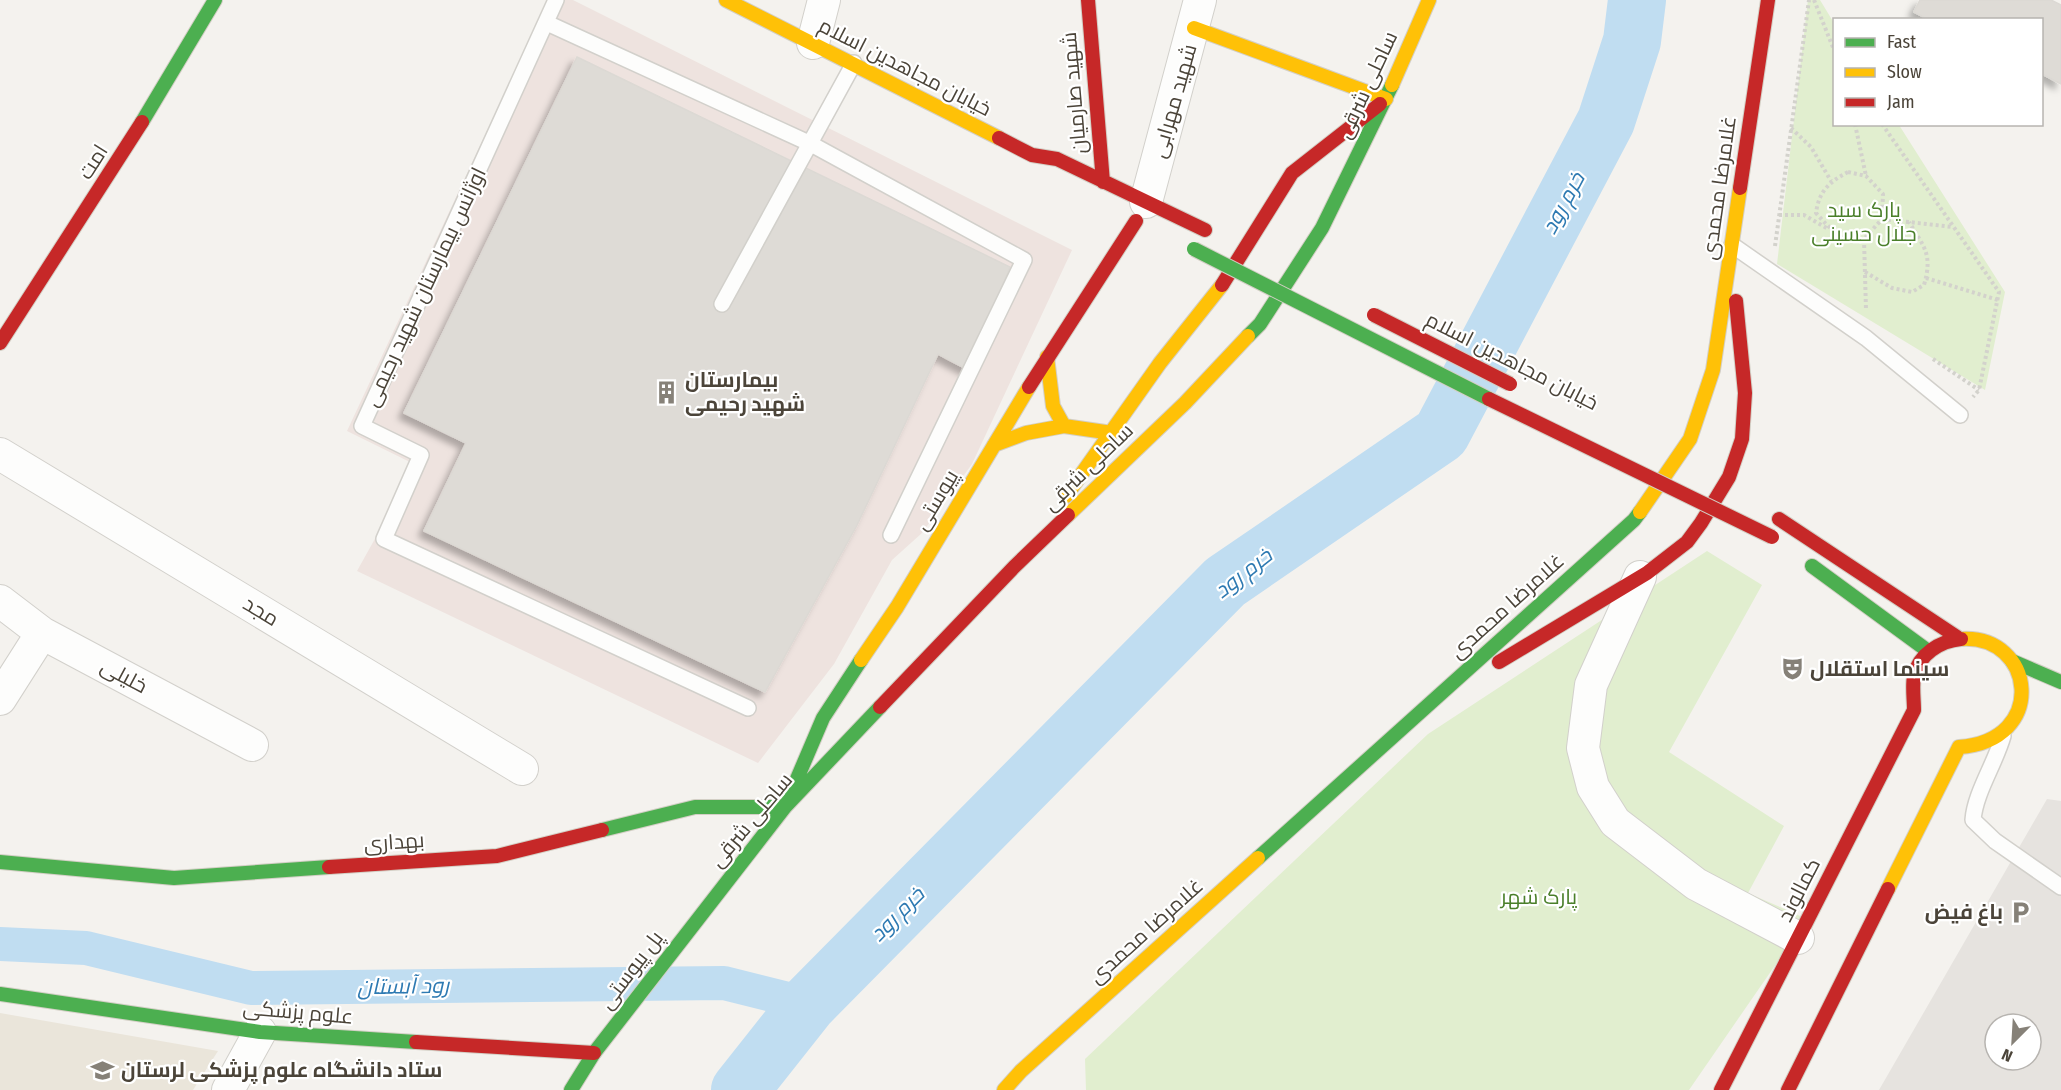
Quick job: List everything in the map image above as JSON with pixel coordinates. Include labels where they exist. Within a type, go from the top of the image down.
[{"type":"main road","name":"امت","points":[[0,342],[115,168],[215,0]]},
{"type":"main road","name":"خیابان مجاهدین اسلام","points":[[726,0],[1032,155],[1057,159],[1103,182],[1138,216],[1216,236],[1258,257]]},
{"type":"main road","name":"شهید صارمیان","points":[[1088,0],[1103,182]]},
{"type":"main road","name":"ساحلی شرقی","points":[[701,913],[785,807],[1014,567],[1185,403],[1260,324],[1322,228],[1386,99],[1429,0]]},
{"type":"main road","name":"غلامرضا محمدی","points":[[1004,1090],[1021,1071],[1634,520],[1690,439],[1713,370],[1768,0]]},
{"type":"main road","points":[[1014,567],[1160,363],[1212,300],[1292,173],[1386,99],[1197,14]]},
{"type":"main road","points":[[1032,155],[1042,171]]},
{"type":"main road","name":"پیوستی","points":[[785,807],[823,718],[897,607],[1047,357],[1138,216]]},
{"type":"main road","points":[[1433,701],[1640,577],[1687,542],[1728,477],[1742,439],[1745,393],[1732,245]]},
{"type":"main road","name":"خیابان مجاهدین اسلام","points":[[1190,247],[1438,374],[1776,541]]},
{"type":"main road","points":[[1279,268],[1301,279]]},
{"type":"main road","name":"خیابان مجاهدین اسلام","points":[[1364,311],[1524,391]]},
{"type":"main road","points":[[1047,357],[1053,406],[1064,426]]},
{"type":"main road","points":[[994,445],[1026,433],[1064,426],[1112,433]]},
{"type":"main road","points":[[1662,460],[1684,471]]},
{"type":"main road","points":[[1705,482],[1737,498]]},
{"type":"main road","points":[[1774,517],[1957,637]]},
{"type":"main road","points":[[1788,1090],[1959,747],[1990,742],[2004,733],[2020,707],[2022,691],[2012,661],[2002,649],[1988,641],[1973,637],[1957,637],[1942,642],[1928,651],[1799,557]]},
{"type":"main road","name":"کمالوند","points":[[1721,1090],[1914,710],[1911,694],[1912,678],[1928,651]]},
{"type":"main road","points":[[2012,661],[2061,682]]},
{"type":"main road","name":"بهداری","points":[[0,862],[174,878],[485,857],[695,807],[785,807]]},
{"type":"main road","name":"پل پیوستی","points":[[594,1053],[701,913]]},
{"type":"main road","name":"علوم پزشکی","points":[[0,994],[260,1032],[594,1053]]},
{"type":"main road","points":[[571,1090],[594,1053]]},
{"type":"main road","points":[[1021,1071],[1024,1090]]},
{"type":"street","points":[[813,43],[824,0]]},
{"type":"street","name":"شهید مهرابی","points":[[1138,216],[1197,14]]},
{"type":"street","name":"مجد","points":[[0,454],[522,769]]},
{"type":"street","points":[[1640,577],[1591,686],[1583,748],[1593,787],[1615,822],[1696,884],[1798,938]]},
{"type":"street","name":"خلیلی","points":[[0,601],[42,633],[252,745]]},
{"type":"street","points":[[0,699],[42,633]]},
{"type":"street","points":[[228,1090],[260,1032]]},
{"type":"lane","name":"اوژانس بیمارستان شهید رحیمی","points":[[556,0],[362,426],[421,455],[384,539],[748,708]]},
{"type":"lane","points":[[547,23],[811,144],[1024,260],[891,536]]},
{"type":"lane","points":[[722,304],[854,63]]},
{"type":"lane","points":[[1732,245],[1866,338],[1960,415]]},
{"type":"lane","points":[[2004,733],[1995,762],[1974,804],[1973,820],[1995,841],[2061,887]]},
{"type":"path","points":[[1811,0],[1833,48]]},
{"type":"path","points":[[1774,249],[1811,0]]},
{"type":"path","points":[[1779,215],[1804,215],[1851,240],[1864,239],[1882,219],[1883,194],[1866,176],[1855,126]]},
{"type":"path","points":[[1882,126],[1999,292],[1979,390],[1960,415]]},
{"type":"path","points":[[1791,128],[1811,147],[1831,181]]},
{"type":"path","points":[[1831,230],[1816,213],[1819,196],[1831,181],[1848,172],[1866,176]]},
{"type":"path","points":[[1882,219],[1953,227]]},
{"type":"path","points":[[1865,272],[1893,288],[1912,292],[1924,285],[1930,264],[1924,246],[1909,222]]},
{"type":"path","points":[[1864,239],[1866,338]]},
{"type":"path","points":[[1926,278],[1998,300]]},
{"type":"shaded area","name":"بیمارستان شهید رحیمی","points":[[548,0],[573,0],[1072,250],[972,464],[922,533],[892,560],[834,664],[758,763],[357,571],[416,465],[347,431]]},
{"type":"shaded area","name":"باغ فیض","points":[[2047,799],[2061,801],[2061,1090],[1879,1090]]},
{"type":"shaded area","name":"ستاد دانشگاه علوم پزشکی لرستان","points":[[0,1013],[218,1051],[193,1090],[0,1090]]},
{"type":"green space","name":"پارک سید جلال حسینی","points":[[1808,0],[1820,0],[1833,21],[1833,126],[1900,126],[2005,292],[1985,390],[1777,264]]},
{"type":"green space","name":"پارک شهر","points":[[1707,551],[1762,585],[1669,752],[1784,826],[1748,893],[1807,919],[1689,1090],[1086,1090],[1085,1059],[1428,734]]},
{"type":"building","points":[[1920,0],[2051,0],[2061,5],[2061,84],[2043,75],[2043,18],[1925,18],[1914,12]]},
{"type":"building","name":"بیمارستان شهید رحیمی","points":[[577,57],[1010,267],[970,371],[938,354],[857,525],[765,692],[424,531],[466,443],[404,413]]},
{"type":"waterway","name":"خرم رود","points":[[740,1090],[808,1004],[1225,582],[1441,434],[1606,121],[1632,41],[1637,0]]},
{"type":"waterway","name":"رود آبستان","points":[[0,944],[86,948],[251,988],[724,983],[808,1004]]},
{"type":"traffic: fast","points":[[142,122],[215,0]]},
{"type":"traffic: fast","points":[[1248,336],[1260,324],[1322,228],[1392,85]]},
{"type":"traffic: fast","points":[[1194,249],[1489,399]]},
{"type":"traffic: fast","points":[[1258,858],[1634,520],[1640,512]]},
{"type":"traffic: fast","points":[[1812,566],[1928,651]]},
{"type":"traffic: fast","points":[[602,830],[695,807],[785,807],[823,718],[861,660]]},
{"type":"traffic: fast","points":[[2012,661],[2061,682]]},
{"type":"traffic: fast","points":[[571,1090],[594,1053],[785,807],[880,707]]},
{"type":"traffic: fast","points":[[0,862],[174,878],[329,867]]},
{"type":"traffic: fast","points":[[0,994],[260,1032],[416,1042]]},
{"type":"traffic: slow","points":[[726,0],[999,138]]},
{"type":"traffic: slow","points":[[1392,85],[1429,0]]},
{"type":"traffic: slow","points":[[1194,28],[1386,99]]},
{"type":"traffic: slow","points":[[1640,512],[1690,439],[1713,370],[1740,188]]},
{"type":"traffic: slow","points":[[1066,496],[1160,363],[1222,285]]},
{"type":"traffic: slow","points":[[1068,515],[1185,403],[1248,336]]},
{"type":"traffic: slow","points":[[1047,357],[1053,406],[1064,426]]},
{"type":"traffic: slow","points":[[861,660],[897,607],[1029,387]]},
{"type":"traffic: slow","points":[[994,445],[1026,433],[1064,426],[1112,433]]},
{"type":"traffic: slow","points":[[1888,889],[1959,747],[1988,740],[2008,727],[2019,709],[2022,689],[2017,669],[2005,653],[1986,642],[1961,639]]},
{"type":"traffic: slow","points":[[1004,1090],[1021,1071],[1258,858]]},
{"type":"traffic: jam","points":[[1088,0],[1103,182]]},
{"type":"traffic: jam","points":[[1740,188],[1768,0]]},
{"type":"traffic: jam","points":[[1222,285],[1292,173],[1380,104]]},
{"type":"traffic: jam","points":[[0,343],[142,122]]},
{"type":"traffic: jam","points":[[999,138],[1032,155],[1057,159],[1205,230]]},
{"type":"traffic: jam","points":[[1029,387],[1136,221]]},
{"type":"traffic: jam","points":[[1499,662],[1647,573],[1687,542],[1701,523],[1729,477],[1742,439],[1745,393],[1736,301]]},
{"type":"traffic: jam","points":[[1374,315],[1510,384]]},
{"type":"traffic: jam","points":[[1489,399],[1772,537]]},
{"type":"traffic: jam","points":[[880,707],[1014,567],[1068,515]]},
{"type":"traffic: jam","points":[[1779,519],[1957,637]]},
{"type":"traffic: jam","points":[[1721,1090],[1914,710],[1913,684],[1920,661],[1938,646],[1961,639]]},
{"type":"traffic: jam","points":[[329,867],[497,856],[602,830]]},
{"type":"traffic: jam","points":[[1788,1090],[1888,889]]},
{"type":"traffic: jam","points":[[416,1042],[594,1053]]},
{"type":"place","name":"بیمارستان شهید رحیمی","points":[[667,392]]},
{"type":"place","name":"سینما استقلال","points":[[1792,669]]},
{"type":"place","name":"باغ فیض","points":[[2021,912]]},
{"type":"place","name":"ستاد دانشگاه علوم پزشکی لرستان","points":[[103,1070]]}]
